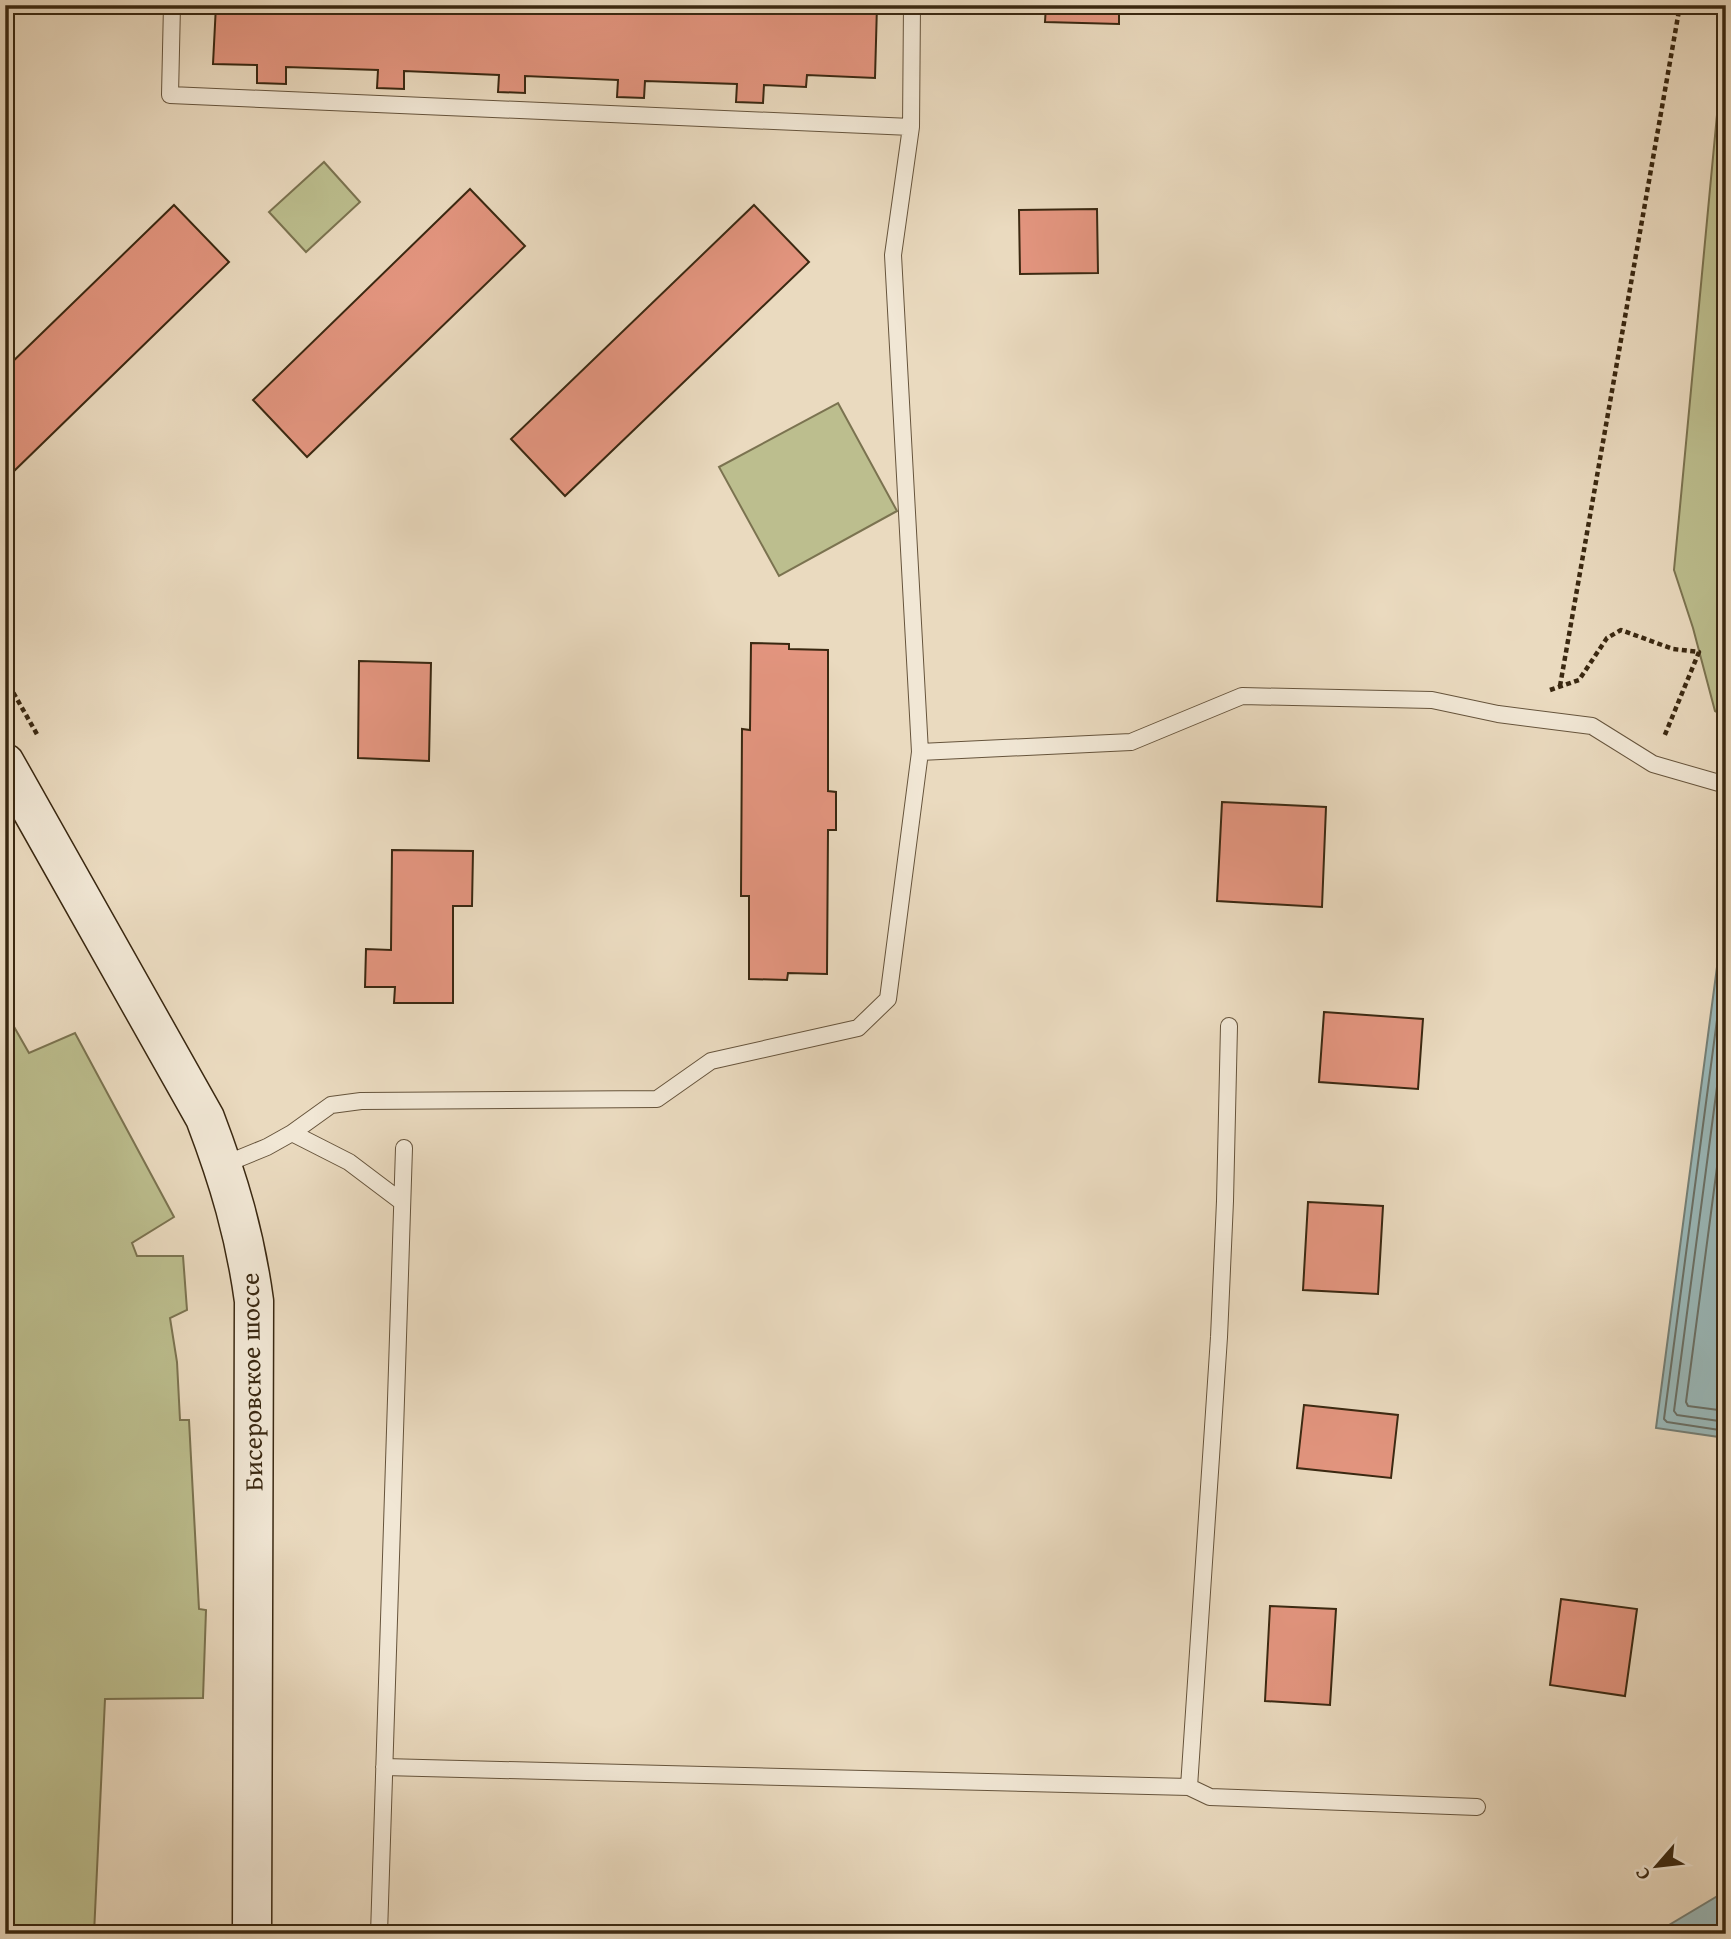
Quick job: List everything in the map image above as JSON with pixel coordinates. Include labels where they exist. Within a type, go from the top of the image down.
[{"type":"main road","name":"Бисеровское шоссе","points":[[5,764],[205,1118],[223,1165],[247,1254],[254,1301],[252,1934]]},
{"type":"lane","points":[[172,5],[170,95],[911,127]]},
{"type":"lane","points":[[223,1165],[267,1147],[331,1105],[361,1101],[657,1099],[711,1061],[858,1028],[888,999],[920,752],[893,255],[911,127],[912,5]]},
{"type":"lane","points":[[920,752],[1131,742],[1242,696],[1432,699],[1498,714],[1592,726],[1653,764],[1726,785]]},
{"type":"lane","points":[[1189,1787],[1219,1337],[1229,1026]]},
{"type":"lane","points":[[292,1133],[349,1161],[402,1202]]},
{"type":"lane","points":[[379,1934],[404,1148]]},
{"type":"lane","points":[[384,1767],[1189,1787],[1210,1797],[1477,1807]]},
{"type":"path","points":[[1560,686],[1680,5]]},
{"type":"path","points":[[1498,714],[1579,680],[1607,638],[1620,630],[1673,649],[1699,652],[1653,764]]},
{"type":"green space","points":[[1726,54],[1726,717],[1715,711],[1674,570],[1722,62]]},
{"type":"green space","points":[[324,162],[360,202],[306,252],[269,212]]},
{"type":"green space","points":[[838,403],[897,511],[779,576],[719,467]]},
{"type":"green space","points":[[5,1011],[29,1053],[75,1033],[174,1217],[132,1243],[137,1256],[183,1256],[187,1310],[170,1318],[177,1362],[180,1420],[189,1420],[199,1609],[206,1610],[203,1698],[105,1699],[94,1934],[5,1934]]},
{"type":"water","points":[[1726,899],[1726,1438],[1656,1428]]},
{"type":"water","points":[[1726,1891],[1726,1934],[1654,1934]]},
{"type":"building","points":[[23,5],[64,5],[64,7],[24,9]]},
{"type":"building","points":[[216,5],[877,5],[875,78],[807,75],[806,87],[764,85],[763,103],[736,102],[737,84],[645,81],[644,98],[617,97],[618,80],[525,76],[525,93],[498,92],[499,75],[404,71],[404,89],[377,88],[378,70],[286,67],[286,84],[257,83],[257,65],[213,64]]},
{"type":"building","points":[[1046,5],[1119,5],[1119,24],[1045,22]]},
{"type":"building","points":[[470,189],[525,246],[307,457],[253,400]]},
{"type":"building","points":[[174,205],[229,262],[12,473],[5,466],[5,369]]},
{"type":"building","points":[[754,205],[809,262],[565,496],[511,439]]},
{"type":"building","points":[[1097,209],[1098,273],[1020,274],[1019,210]]},
{"type":"building","points":[[751,643],[789,644],[789,649],[828,650],[828,791],[836,792],[836,830],[828,830],[827,974],[788,973],[787,980],[749,979],[749,896],[741,896],[742,729],[750,730]]},
{"type":"building","points":[[359,661],[431,663],[429,761],[358,758]]},
{"type":"building","points":[[1222,802],[1326,807],[1322,907],[1217,901]]},
{"type":"building","points":[[392,850],[473,851],[472,906],[453,906],[453,1003],[394,1003],[395,987],[365,987],[366,949],[391,950]]},
{"type":"building","points":[[1324,1012],[1423,1019],[1418,1089],[1319,1082]]},
{"type":"building","points":[[1308,1202],[1383,1206],[1378,1294],[1303,1290]]},
{"type":"building","points":[[1304,1405],[1398,1415],[1391,1478],[1297,1468]]},
{"type":"building","points":[[1561,1599],[1637,1609],[1625,1696],[1550,1685]]},
{"type":"building","points":[[1270,1606],[1336,1609],[1330,1705],[1265,1701]]}]
